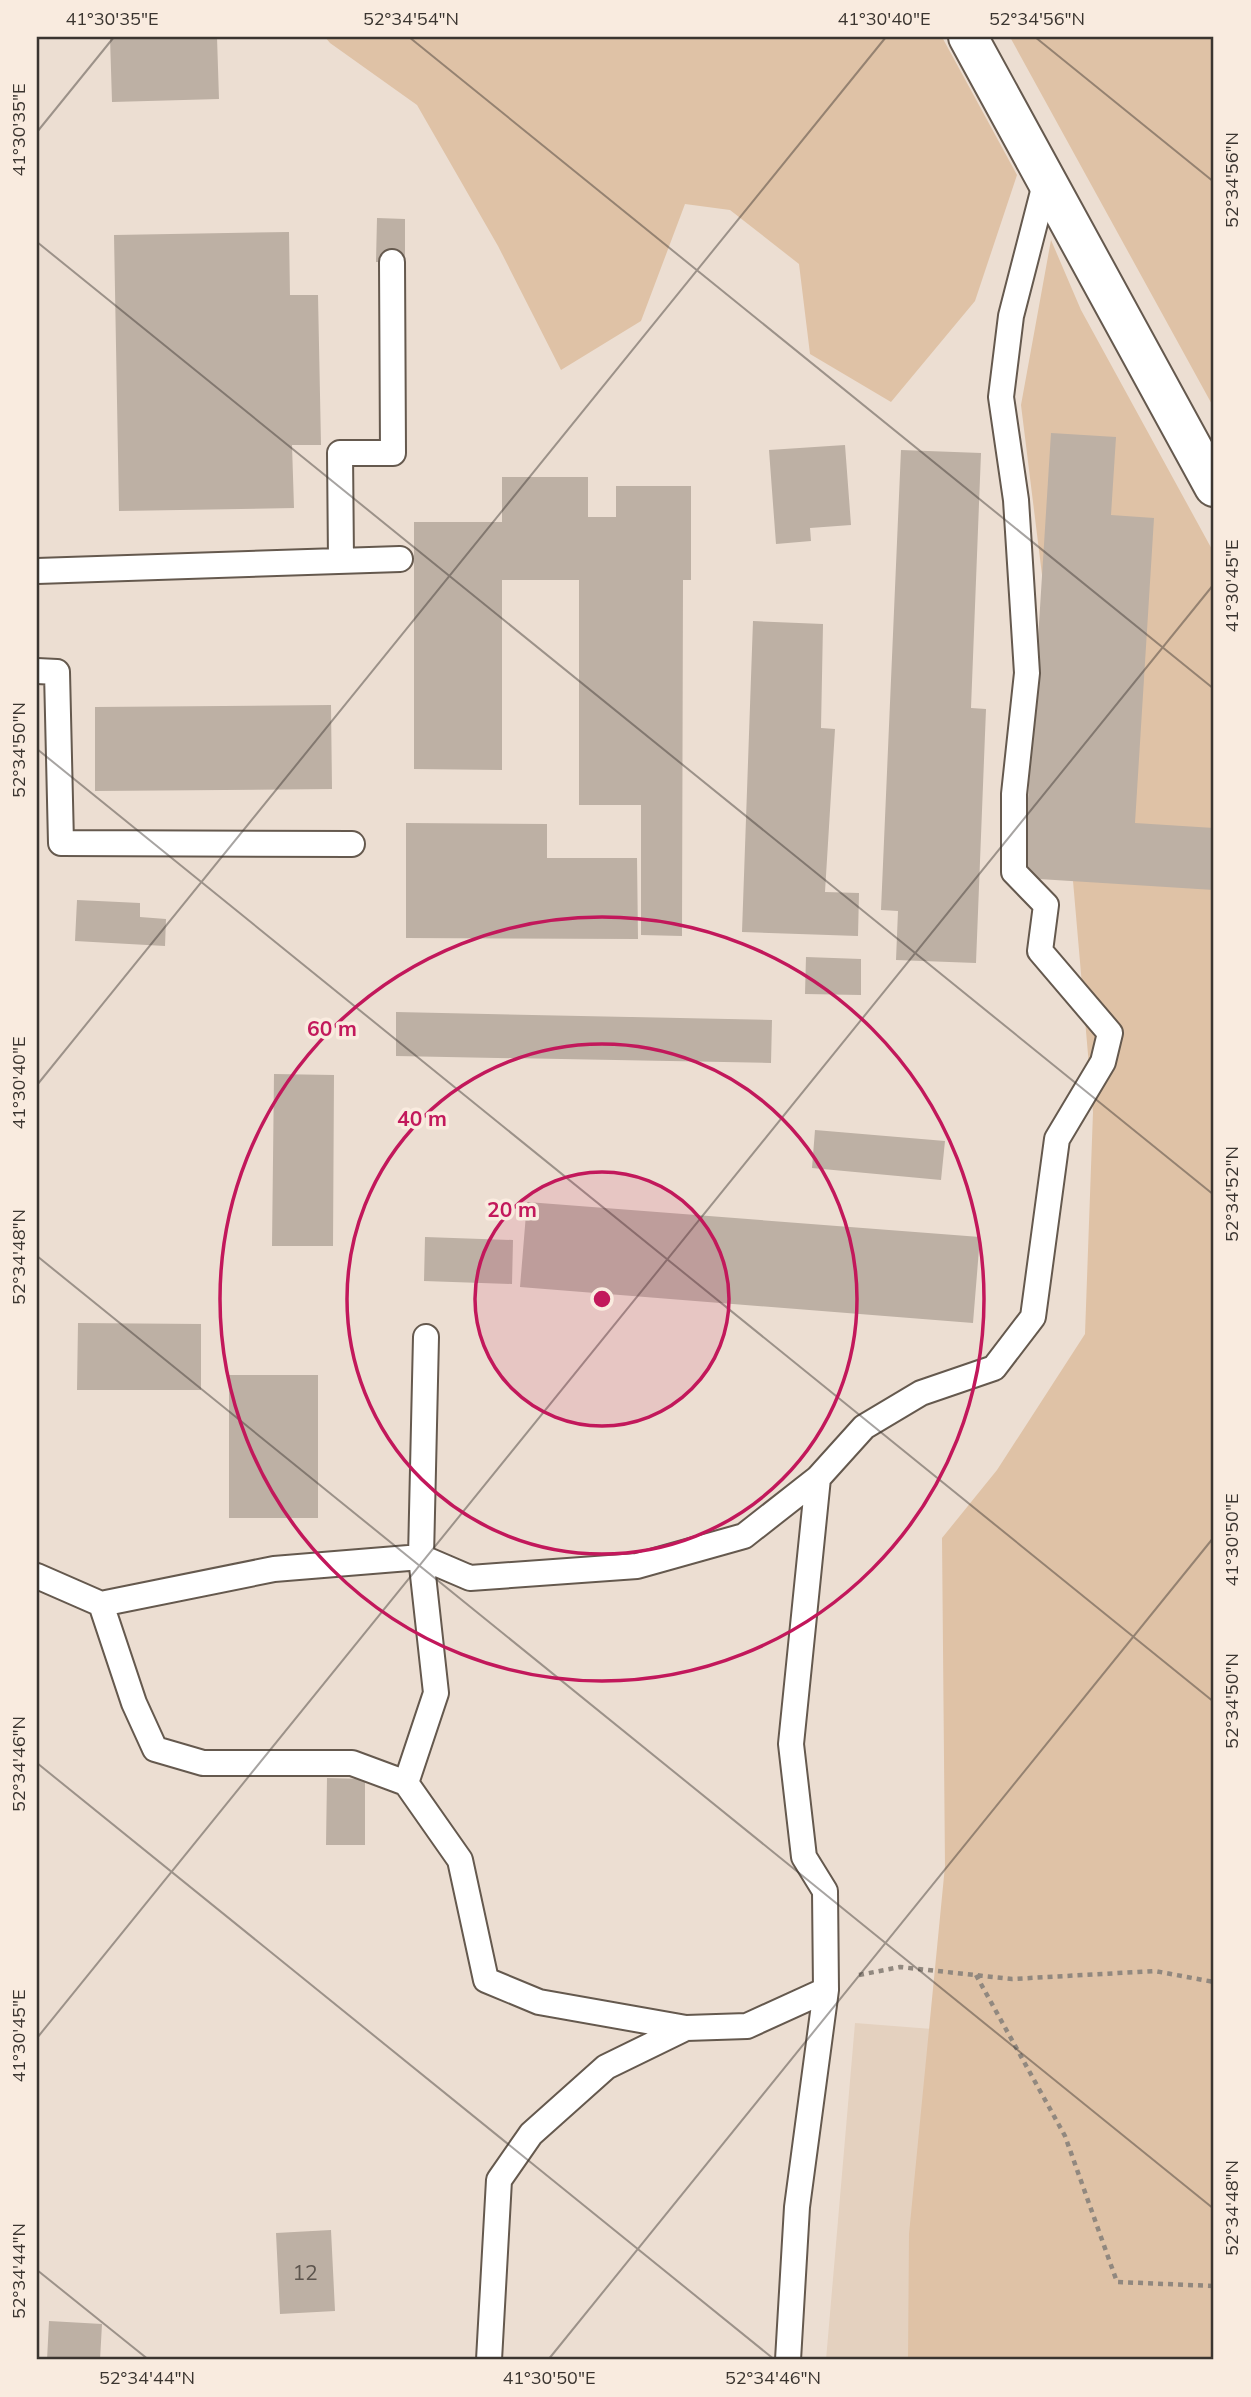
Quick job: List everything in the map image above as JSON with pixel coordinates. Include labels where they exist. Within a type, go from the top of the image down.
[{"type":"street","points":[[968,37],[1214,487]]},
{"type":"lane","points":[[37,1576],[101,1604],[274,1569],[421,1557],[470,1578],[637,1566],[744,1536],[818,1478],[863,1427],[920,1393],[994,1368],[1033,1317],[1057,1139],[1103,1062],[1110,1033],[1040,951],[1046,905],[1014,872],[1014,794],[1027,673],[1016,500],[1002,397],[1011,316],[1046,180]]},
{"type":"lane","points":[[341,560],[340,453],[393,453],[392,262]]},
{"type":"lane","points":[[37,570],[400,559]]},
{"type":"lane","points":[[37,671],[57,672],[61,843],[352,844]]},
{"type":"lane","points":[[406,1783],[436,1693],[421,1557],[426,1337]]},
{"type":"lane","points":[[788,2360],[797,2207],[826,1990],[825,1891],[804,1857],[791,1744],[818,1478]]},
{"type":"lane","points":[[101,1604],[134,1703],[155,1749],[203,1763],[352,1763],[406,1783],[460,1860],[486,1980],[539,2002],[686,2028],[747,2026],[826,1990]]},
{"type":"lane","points":[[489,2360],[499,2180],[531,2134],[606,2067],[686,2028]]},
{"type":"path","points":[[826,1990],[859,1975],[900,1967],[1012,1979],[1155,1971],[1214,1982]]},
{"type":"path","points":[[976,1975],[1065,2136],[1117,2282],[1214,2286]]},
{"type":"shaded area","points":[[325,37],[942,37],[1017,175],[975,301],[891,402],[810,354],[799,264],[730,210],[685,204],[641,321],[561,370],[498,246],[417,105]]},
{"type":"shaded area","points":[[1010,37],[1214,37],[1214,408]]},
{"type":"shaded area","points":[[1051,240],[1081,310],[1214,553],[1214,2360],[908,2360],[909,2234],[945,1866],[942,1538],[997,1470],[1085,1334],[1093,1112],[1057,696],[1021,405]]},
{"type":"shaded area","points":[[855,2023],[958,2031],[1214,2360],[826,2360]]},
{"type":"building","points":[[110,37],[217,37],[219,99],[112,102]]},
{"type":"building","points":[[377,218],[405,219],[405,262],[376,262]]},
{"type":"building","points":[[289,232],[290,295],[318,295],[321,445],[292,445],[294,508],[119,511],[114,235]]},
{"type":"building","points":[[1051,433],[1116,437],[1111,515],[1154,518],[1135,823],[1214,828],[1214,890],[1023,878]]},
{"type":"building","points":[[845,445],[851,525],[810,528],[811,541],[776,544],[769,450]]},
{"type":"building","points":[[901,450],[981,453],[971,708],[986,709],[976,963],[896,960],[898,911],[881,910]]},
{"type":"building","points":[[502,477],[588,477],[588,517],[616,517],[616,486],[691,486],[691,580],[683,580],[682,936],[641,935],[641,805],[579,805],[579,580],[502,580],[502,770],[414,769],[414,522],[502,522]]},
{"type":"building","points":[[753,621],[823,624],[821,728],[835,729],[825,892],[859,893],[858,936],[742,932]]},
{"type":"building","points":[[331,705],[332,789],[95,791],[95,707]]},
{"type":"building","points":[[406,823],[547,824],[547,858],[637,858],[638,939],[406,938]]},
{"type":"building","points":[[77,900],[140,903],[140,917],[166,919],[165,946],[75,941]]},
{"type":"building","points":[[806,957],[861,959],[861,995],[805,994]]},
{"type":"building","points":[[396,1012],[772,1020],[771,1063],[396,1056]]},
{"type":"building","points":[[274,1074],[334,1075],[333,1246],[272,1246]]},
{"type":"building","points":[[815,1130],[945,1141],[941,1180],[812,1168]]},
{"type":"building","points":[[527,1202],[980,1237],[973,1323],[520,1287]]},
{"type":"building","points":[[425,1237],[513,1240],[512,1284],[424,1281]]},
{"type":"building","points":[[78,1323],[201,1324],[201,1390],[77,1390]]},
{"type":"building","points":[[229,1375],[318,1375],[318,1518],[229,1518]]},
{"type":"building","points":[[327,1778],[365,1779],[365,1845],[326,1845]]},
{"type":"building","points":[[331,2230],[335,2311],[280,2314],[276,2233]]},
{"type":"building","points":[[49,2321],[102,2324],[100,2360],[47,2360]]}]
